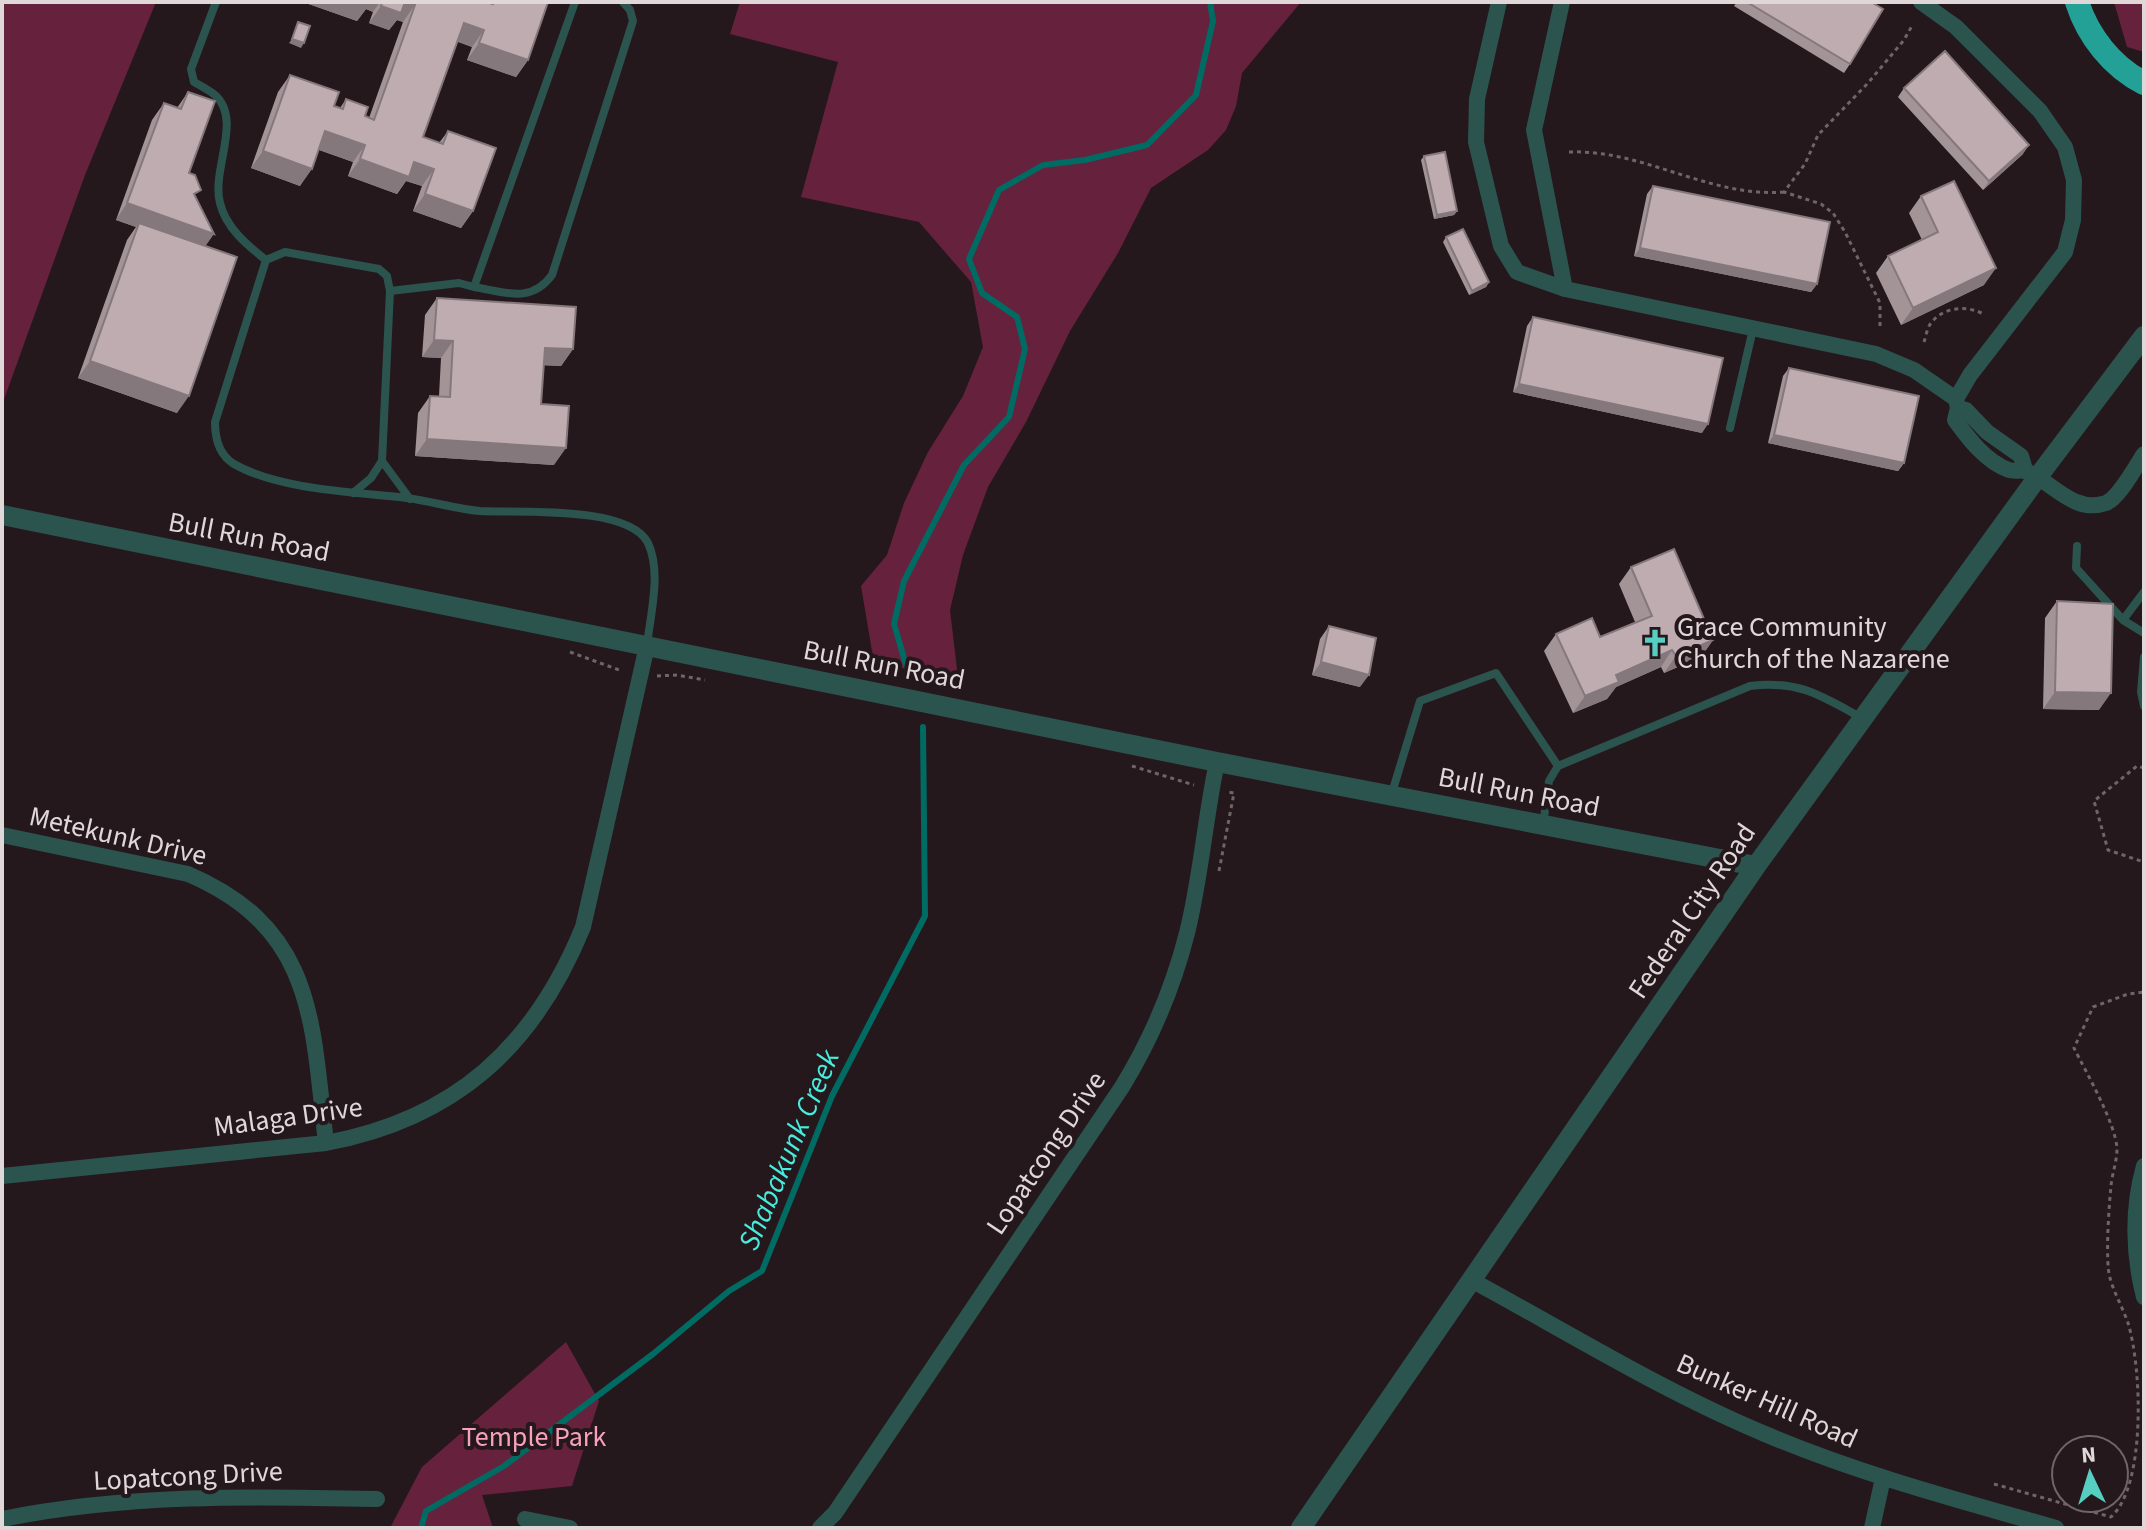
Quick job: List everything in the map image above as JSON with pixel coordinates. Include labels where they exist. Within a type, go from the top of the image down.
[{"type":"highway","points":[[2077,2],[2096,42],[2112,60],[2144,83]]},
{"type":"street","points":[[1499,2],[1477,99],[1476,142],[1501,246],[1517,272],[1565,289],[1876,354],[1914,370],[1966,410],[1987,432],[2021,456],[2031,474],[2067,498],[2092,505],[2114,499],[2143,456]]},
{"type":"street","points":[[1562,2],[1534,130],[1565,289]]},
{"type":"street","points":[[1921,2],[1956,27],[2040,111],[2065,147],[2074,180],[2073,220],[2065,252],[1970,375],[1957,404]]},
{"type":"street","name":"Federal City Road","points":[[1301,1528],[1756,866],[1863,718],[2031,474],[2144,336]]},
{"type":"street","name":"Bull Run Road","points":[[2,515],[1217,762],[1756,866]]},
{"type":"street","name":"Malaga Drive","points":[[2,1176],[326,1143],[392,1126],[427,1110],[461,1090],[496,1062],[523,1034],[547,1002],[566,968],[583,927],[647,646]]},
{"type":"street","name":"Lopatcong Drive","points":[[820,1528],[835,1513],[1143,1053],[1175,977],[1188,930],[1217,762]]},
{"type":"street","name":"Metekunk Drive","points":[[2,835],[188,874],[240,902],[264,923],[282,946],[306,996],[326,1143]]},
{"type":"street","points":[[2144,1166],[2136,1216],[2136,1248],[2144,1297]]},
{"type":"street","name":"Bunker Hill Road","points":[[1473,1281],[1700,1405],[1776,1439],[1883,1478],[2056,1528]]},
{"type":"street","points":[[1872,1528],[1883,1478]]},
{"type":"street","name":"Lopatcong Drive","points":[[2,1519],[96,1505],[174,1498],[377,1499]]},
{"type":"street","points":[[525,1519],[570,1528]]},
{"type":"lane","points":[[216,2],[191,69],[194,82],[216,96],[229,123],[218,183],[220,205],[240,239],[266,260]]},
{"type":"lane","points":[[474,287],[575,2]]},
{"type":"lane","points":[[390,291],[459,283],[520,294],[531,293],[545,284],[552,275],[633,21],[630,10],[623,2]]},
{"type":"lane","points":[[353,493],[371,478],[382,461],[390,291],[387,276],[379,269],[285,252],[266,260],[215,422],[215,437],[220,451],[232,463],[265,477],[353,493],[475,511],[609,518],[635,528],[648,543],[655,571],[647,646]]},
{"type":"lane","points":[[1730,428],[1753,329]]},
{"type":"lane","points":[[382,461],[410,499]]},
{"type":"lane","points":[[2077,546],[2076,568],[2123,620],[2144,633]]},
{"type":"lane","points":[[2123,620],[2144,592]]},
{"type":"lane","points":[[2144,657],[2141,692],[2144,706]]},
{"type":"lane","points":[[1391,796],[1420,701],[1496,673],[1558,766]]},
{"type":"lane","points":[[1542,825],[1549,781],[1558,766],[1750,686],[1770,683],[1794,685],[1818,693],[1863,718]]},
{"type":"path","points":[[1784,192],[1805,164],[1818,135],[1868,83],[1904,40],[1913,24]]},
{"type":"path","points":[[1569,152],[1599,152],[1757,193],[1784,192],[1821,204],[1833,213],[1845,232],[1880,303],[1880,326]]},
{"type":"path","points":[[1924,342],[1931,324],[1959,308],[1970,308],[1985,315]]},
{"type":"path","points":[[564,650],[639,676],[677,675],[707,680]]},
{"type":"path","points":[[1128,765],[1178,782],[1234,793],[1217,882]]},
{"type":"path","points":[[2144,768],[2137,766],[2094,801],[2108,850],[2144,862]]},
{"type":"path","points":[[1994,1484],[2111,1517],[2122,1508],[2131,1482],[2139,1440],[2140,1388],[2128,1324],[2109,1276],[2111,1184],[2117,1149],[2102,1103],[2074,1048],[2093,1007],[2128,994],[2144,992]]},
{"type":"green space","points":[[2,2],[156,2],[85,175],[2,405]]},
{"type":"green space","points":[[740,2],[1301,2],[1242,73],[1236,106],[1226,130],[1208,150],[1151,188],[1118,253],[1070,331],[1026,422],[988,487],[963,555],[950,610],[958,678],[874,663],[861,586],[887,555],[904,503],[928,452],[963,396],[983,347],[971,282],[919,222],[801,197],[838,62],[730,34]]},
{"type":"green space","points":[[2114,2],[2144,2],[2144,52],[2127,47]]},
{"type":"green space","name":"Temple Park","points":[[566,1342],[599,1401],[572,1486],[482,1495],[493,1528],[390,1528],[422,1467]]},
{"type":"building","points":[[382,2],[405,2],[401,13],[381,6]]},
{"type":"building","points":[[406,2],[548,2],[528,60],[479,43],[484,30],[464,23],[423,137],[443,144],[448,131],[496,148],[473,211],[425,194],[434,169],[414,162],[409,177],[360,159],[365,145],[325,131],[312,169],[263,151],[290,75],[339,92],[334,106],[343,109],[346,99],[368,107],[365,116],[374,120],[415,5]]},
{"type":"building","points":[[1747,2],[1871,2],[1883,9],[1850,64]]},
{"type":"building","points":[[298,22],[310,26],[304,43],[292,39]]},
{"type":"building","points":[[1945,51],[2029,145],[1989,181],[1904,88]]},
{"type":"building","points":[[188,92],[215,101],[189,173],[195,175],[201,190],[194,194],[214,234],[127,203],[164,103],[181,109]]},
{"type":"building","points":[[1445,152],[1457,211],[1437,215],[1424,156]]},
{"type":"building","points":[[1954,181],[1996,268],[1913,308],[1888,256],[1938,232],[1921,196]]},
{"type":"building","points":[[1653,186],[1830,222],[1817,284],[1640,248]]},
{"type":"building","points":[[139,223],[237,257],[189,396],[90,361]]},
{"type":"building","points":[[1463,229],[1489,282],[1472,291],[1446,237]]},
{"type":"building","points":[[437,298],[576,307],[573,349],[545,348],[541,404],[569,406],[566,448],[427,439],[430,396],[450,397],[453,341],[434,340]]},
{"type":"building","points":[[1533,317],[1723,358],[1708,424],[1519,384]]},
{"type":"building","points":[[1789,368],[1919,396],[1904,463],[1774,435]]},
{"type":"building","name":"Grace Community Church of the Nazarene","points":[[1674,549],[1713,640],[1676,656],[1672,650],[1616,675],[1619,682],[1585,696],[1556,634],[1592,618],[1600,637],[1652,616],[1631,567]]},
{"type":"building","points":[[2057,601],[2113,604],[2111,693],[2055,692]]},
{"type":"building","points":[[1329,626],[1376,638],[1369,675],[1321,662]]},
{"type":"waterway","name":"Shabakunk Creek","points":[[909,675],[894,624],[904,581],[964,465],[1009,417],[1025,349],[1017,317],[982,293],[969,259],[999,190],[1043,165],[1085,160],[1147,145],[1196,95],[1213,21],[1210,2]]},
{"type":"waterway","name":"Shabakunk Creek","points":[[421,1528],[426,1511],[504,1466],[653,1354],[729,1291],[762,1271],[832,1096],[925,916],[923,727]]},
{"type":"place","name":"Grace Community Church of the Nazarene","points":[[1655,643]]}]
